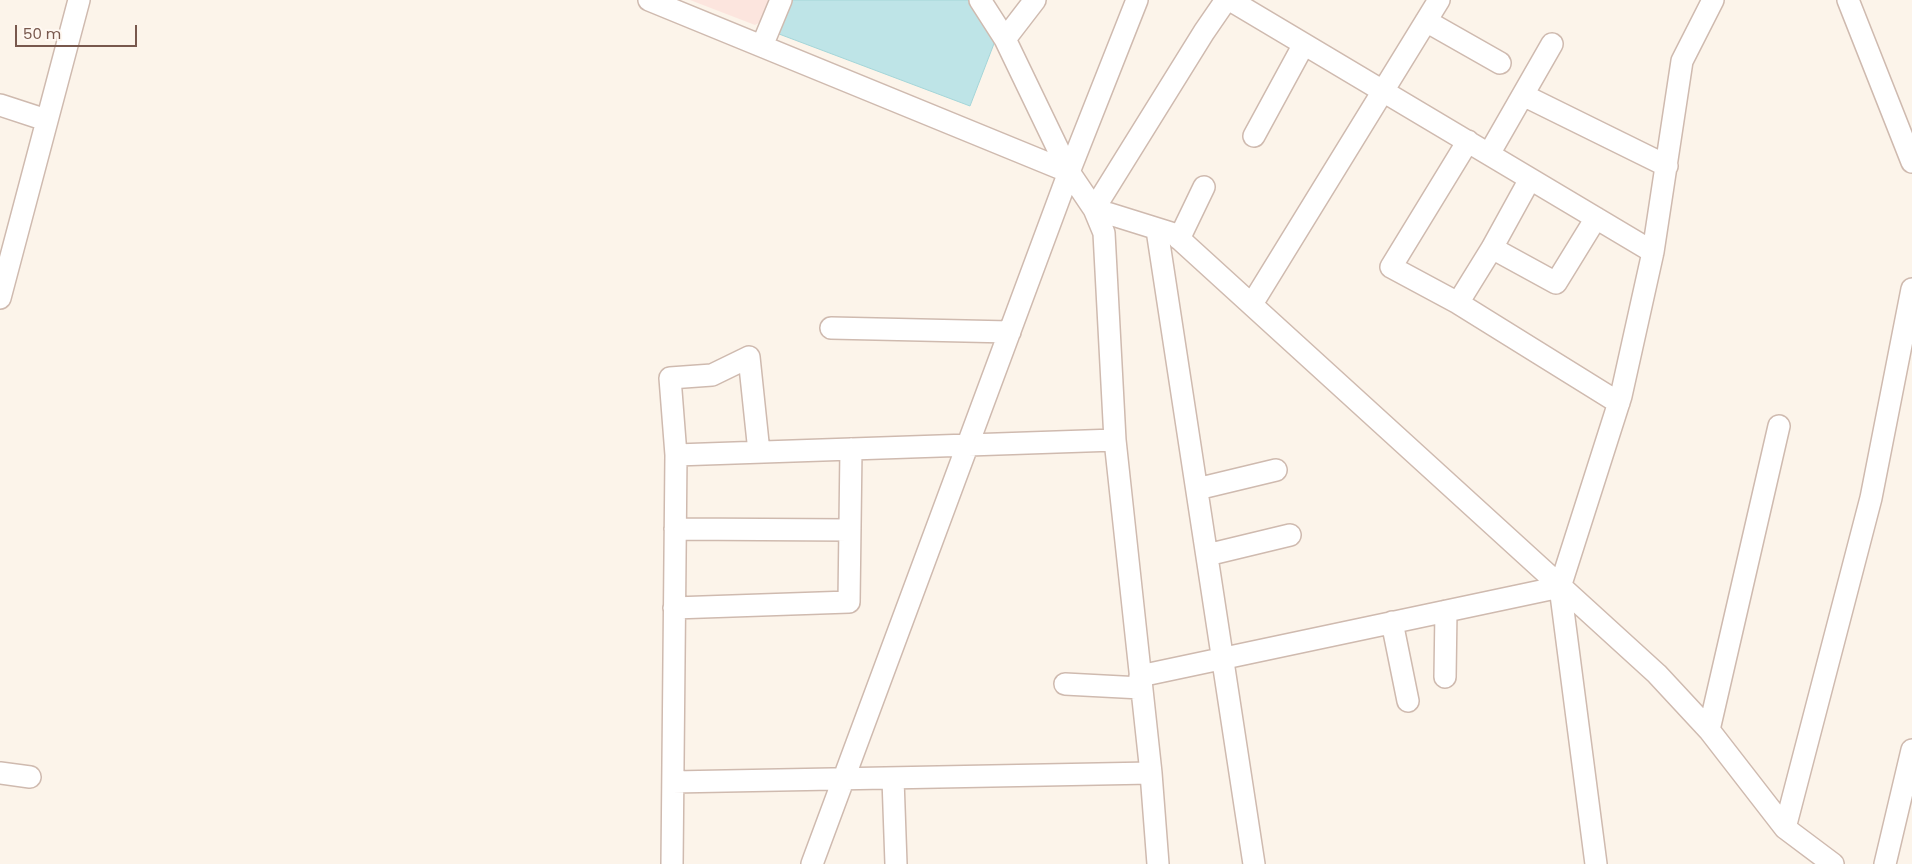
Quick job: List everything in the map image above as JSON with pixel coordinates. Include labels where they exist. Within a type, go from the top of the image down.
[{"type":"street","points":[[0,298],[4,268],[78,0]]},
{"type":"street","points":[[649,0],[1069,172]]},
{"type":"street","points":[[762,46],[781,0]]},
{"type":"street","points":[[980,0],[1005,39],[1069,172],[1094,209],[1104,233],[1115,440],[1151,773],[1158,864]]},
{"type":"street","points":[[1005,39],[1034,0]]},
{"type":"street","points":[[812,864],[845,780],[1069,172],[1137,0]]},
{"type":"street","points":[[1094,209],[1204,32],[1226,0]]},
{"type":"street","points":[[1230,0],[1653,252]]},
{"type":"street","points":[[1252,304],[1339,159],[1384,92],[1439,0]]},
{"type":"street","points":[[1596,864],[1560,587],[1619,403],[1653,252],[1682,61],[1713,0]]},
{"type":"street","points":[[1848,0],[1912,162]]},
{"type":"street","points":[[1426,21],[1500,63]]},
{"type":"street","points":[[1254,136],[1304,44]]},
{"type":"street","points":[[1489,154],[1552,44]]},
{"type":"street","points":[[1523,95],[1667,166]]},
{"type":"street","points":[[0,105],[46,120]]},
{"type":"street","points":[[1468,141],[1391,267],[1458,303],[1619,403]]},
{"type":"street","points":[[1458,303],[1492,248],[1530,178]]},
{"type":"street","points":[[1179,239],[1204,187]]},
{"type":"street","points":[[1094,209],[1174,234],[1657,674],[1709,730],[1784,828],[1833,864]]},
{"type":"street","points":[[1492,248],[1556,283],[1596,218]]},
{"type":"street","points":[[1157,230],[1254,864]]},
{"type":"street","points":[[1784,828],[1871,498],[1912,289]]},
{"type":"street","points":[[831,328],[1010,332]]},
{"type":"street","points":[[672,864],[676,455],[670,378],[712,375],[749,357],[759,452]]},
{"type":"street","points":[[1709,730],[1779,426]]},
{"type":"street","points":[[676,455],[1115,440]]},
{"type":"street","points":[[674,608],[848,602],[851,449]]},
{"type":"street","points":[[1197,489],[1276,470]]},
{"type":"street","points":[[675,529],[850,530]]},
{"type":"street","points":[[1207,555],[1290,535]]},
{"type":"street","points":[[1065,684],[1141,682],[1223,658],[1560,587]]},
{"type":"street","points":[[1445,677],[1446,611]]},
{"type":"street","points":[[1392,622],[1408,701]]},
{"type":"street","points":[[1885,864],[1912,750]]},
{"type":"street","points":[[673,782],[1151,773]]},
{"type":"street","points":[[0,774],[30,777]]},
{"type":"street","points":[[893,779],[896,864]]},
{"type":"shaded area","points":[[690,0],[772,0],[764,20],[755,25]]},
{"type":"water","points":[[792,0],[970,0],[995,41],[970,106],[779,34]]}]
